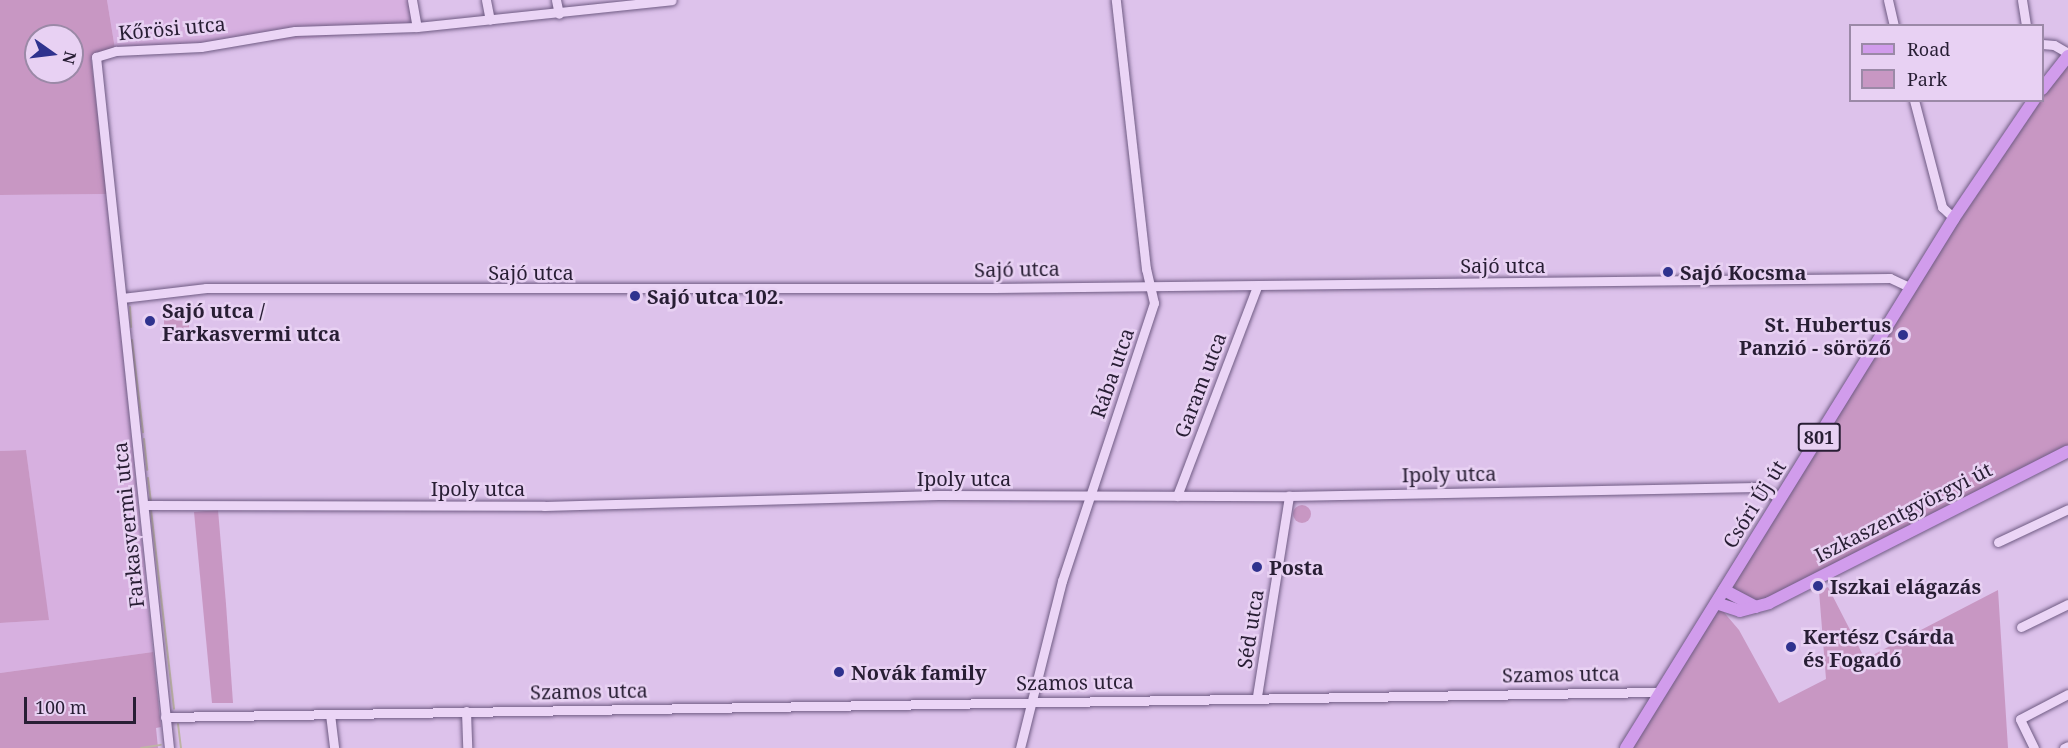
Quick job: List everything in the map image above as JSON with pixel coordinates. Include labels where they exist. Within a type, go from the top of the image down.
[{"type":"main road","points":[[2044,88],[2068,54]]},
{"type":"main road","name":"Csóri Új út","points":[[1626,748],[1954,218],[2033,102]]},
{"type":"main road","name":"Iszkaszentgyörgyi út","points":[[1716,603],[1733,610],[1756,607],[2068,451]]},
{"type":"main road","points":[[1724,590],[1756,607]]},
{"type":"street","points":[[412,0],[417,27]]},
{"type":"street","points":[[486,0],[489,20]]},
{"type":"street","points":[[556,0],[559,14]]},
{"type":"street","name":"Kőrösi utca","points":[[122,298],[96,57],[116,51],[201,47],[296,31],[417,27],[559,14],[627,2],[672,0]]},
{"type":"street","name":"Rába utca","points":[[1020,748],[1050,621],[1152,310],[1152,284],[1146,269],[1116,0]]},
{"type":"street","points":[[1888,0],[1894,24]]},
{"type":"street","points":[[2024,3],[2026,24]]},
{"type":"street","points":[[2044,44],[2054,45],[2068,54]]},
{"type":"street","points":[[1915,102],[1942,207],[1954,218]]},
{"type":"street","name":"Sajó utca","points":[[122,298],[153,292],[249,288],[565,291],[1890,278],[1911,288]]},
{"type":"street","name":"Garam utca","points":[[1177,496],[1257,286]]},
{"type":"street","name":"Farkasvermi utca","points":[[122,298],[169,748]]},
{"type":"street","name":"Ipoly utca","points":[[144,505],[531,506],[938,495],[1289,496],[1757,486],[1781,498]]},
{"type":"street","name":"Séd utca","points":[[1257,696],[1289,496]]},
{"type":"street","points":[[1998,542],[2068,509]]},
{"type":"street","points":[[2021,627],[2068,603]]},
{"type":"street","name":"Szamos utca","points":[[165,717],[1257,696],[1661,692]]},
{"type":"street","points":[[2034,748],[2020,719],[2068,694]]},
{"type":"street","points":[[466,711],[467,748]]},
{"type":"street","points":[[330,714],[334,748]]},
{"type":"street","points":[[2064,748],[2068,746]]},
{"type":"shaded area","points":[[107,0],[410,0],[414,29],[116,55]]},
{"type":"shaded area","points":[[107,194],[153,652],[0,673],[0,623],[48,620],[26,450],[0,451],[0,195]]},
{"type":"green space","points":[[0,0],[107,0],[116,55],[91,58],[107,194],[0,195]]},
{"type":"green space","points":[[2068,56],[2068,451],[1761,606],[1724,590],[2033,102],[2044,102],[2044,88]]},
{"type":"green space","points":[[164,319],[189,319],[189,335],[164,335]]},
{"type":"green space","points":[[26,450],[49,620],[0,623],[0,451]]},
{"type":"green space","points":[[1302,505],[1308,508],[1311,514],[1308,520],[1302,523],[1296,520],[1293,514],[1296,508]]},
{"type":"green space","points":[[218,510],[233,703],[212,703],[194,512]]},
{"type":"green space","points":[[1828,587],[1865,659],[1998,590],[2008,748],[1626,748],[1716,603],[1739,630],[1779,703],[1826,679],[1819,591]]},
{"type":"green space","points":[[153,652],[161,727],[156,728],[158,748],[0,748],[0,673]]},
{"type":"waterway","points":[[130,307],[131,327]]},
{"type":"waterway","points":[[132,340],[143,432]]},
{"type":"waterway","points":[[144,439],[147,470]]},
{"type":"waterway","points":[[148,478],[151,502]]},
{"type":"waterway","points":[[151,510],[174,709]]},
{"type":"waterway","points":[[178,724],[181,748]]},
{"type":"waterway","points":[[141,748],[161,745]]},
{"type":"place","name":"Sajó Kocsma","points":[[1668,272]]},
{"type":"place","name":"Sajó utca 102.","points":[[635,296]]},
{"type":"place","name":"Sajó utca / Farkasvermi utca","points":[[150,321]]},
{"type":"place","name":"St. Hubertus Panzió - söröző","points":[[1903,335]]},
{"type":"place","name":"Posta","points":[[1257,567]]},
{"type":"place","name":"Iszkai elágazás","points":[[1818,586]]},
{"type":"place","name":"Kertész Csárda és Fogadó","points":[[1791,647]]},
{"type":"place","name":"Novák family","points":[[839,672]]}]
